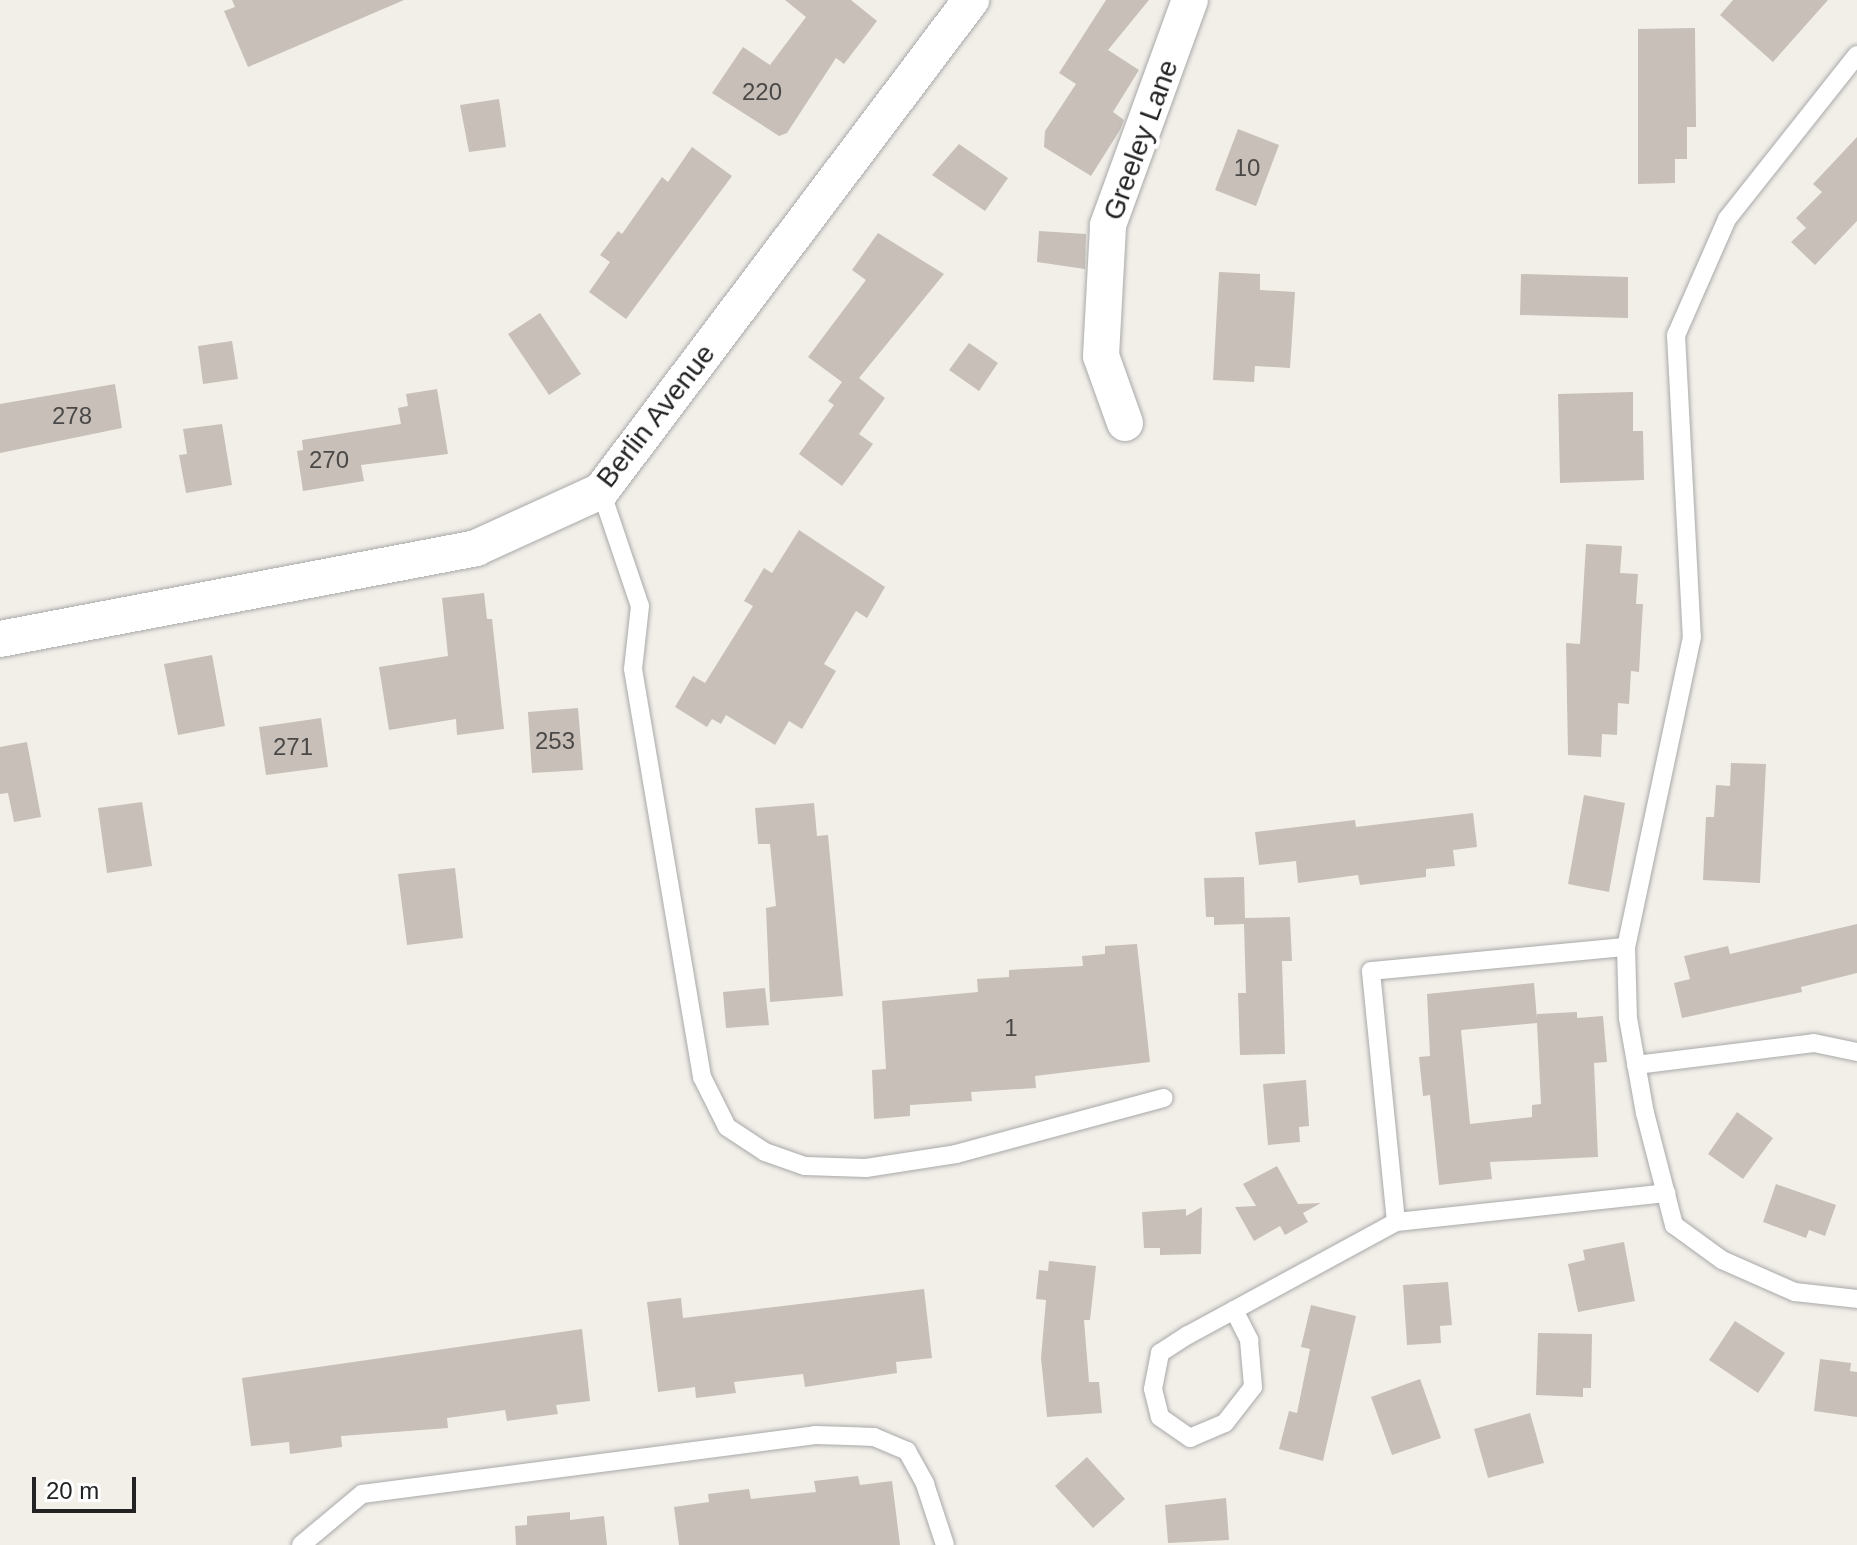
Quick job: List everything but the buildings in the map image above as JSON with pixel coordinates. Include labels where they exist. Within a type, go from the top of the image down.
[{"type":"street","name":"Berlin Avenue","points":[[0,639],[476,548],[601,491],[971,0]]},
{"type":"street","name":"Greeley Lane","points":[[1125,423],[1101,356],[1108,225],[1190,0]]},
{"type":"lane","points":[[1857,55],[1727,219],[1676,335],[1692,637],[1626,947],[1628,1018],[1636,1065],[1674,1225],[1722,1260],[1795,1292],[1857,1299]]},
{"type":"lane","points":[[601,491],[640,606],[633,669],[702,1077],[727,1127],[765,1152],[805,1166],[866,1168],[956,1154],[1164,1098]]},
{"type":"lane","points":[[1396,1222],[1371,971],[1626,947]]},
{"type":"lane","points":[[1636,1065],[1814,1043],[1857,1052]]},
{"type":"lane","points":[[1234,1310],[1249,1340],[1253,1387],[1225,1423],[1190,1438],[1160,1417],[1153,1389],[1160,1353],[1234,1310],[1396,1222],[1666,1193]]},
{"type":"lane","points":[[301,1545],[362,1494],[815,1435],[874,1437],[907,1451],[925,1484],[945,1545]]}]
